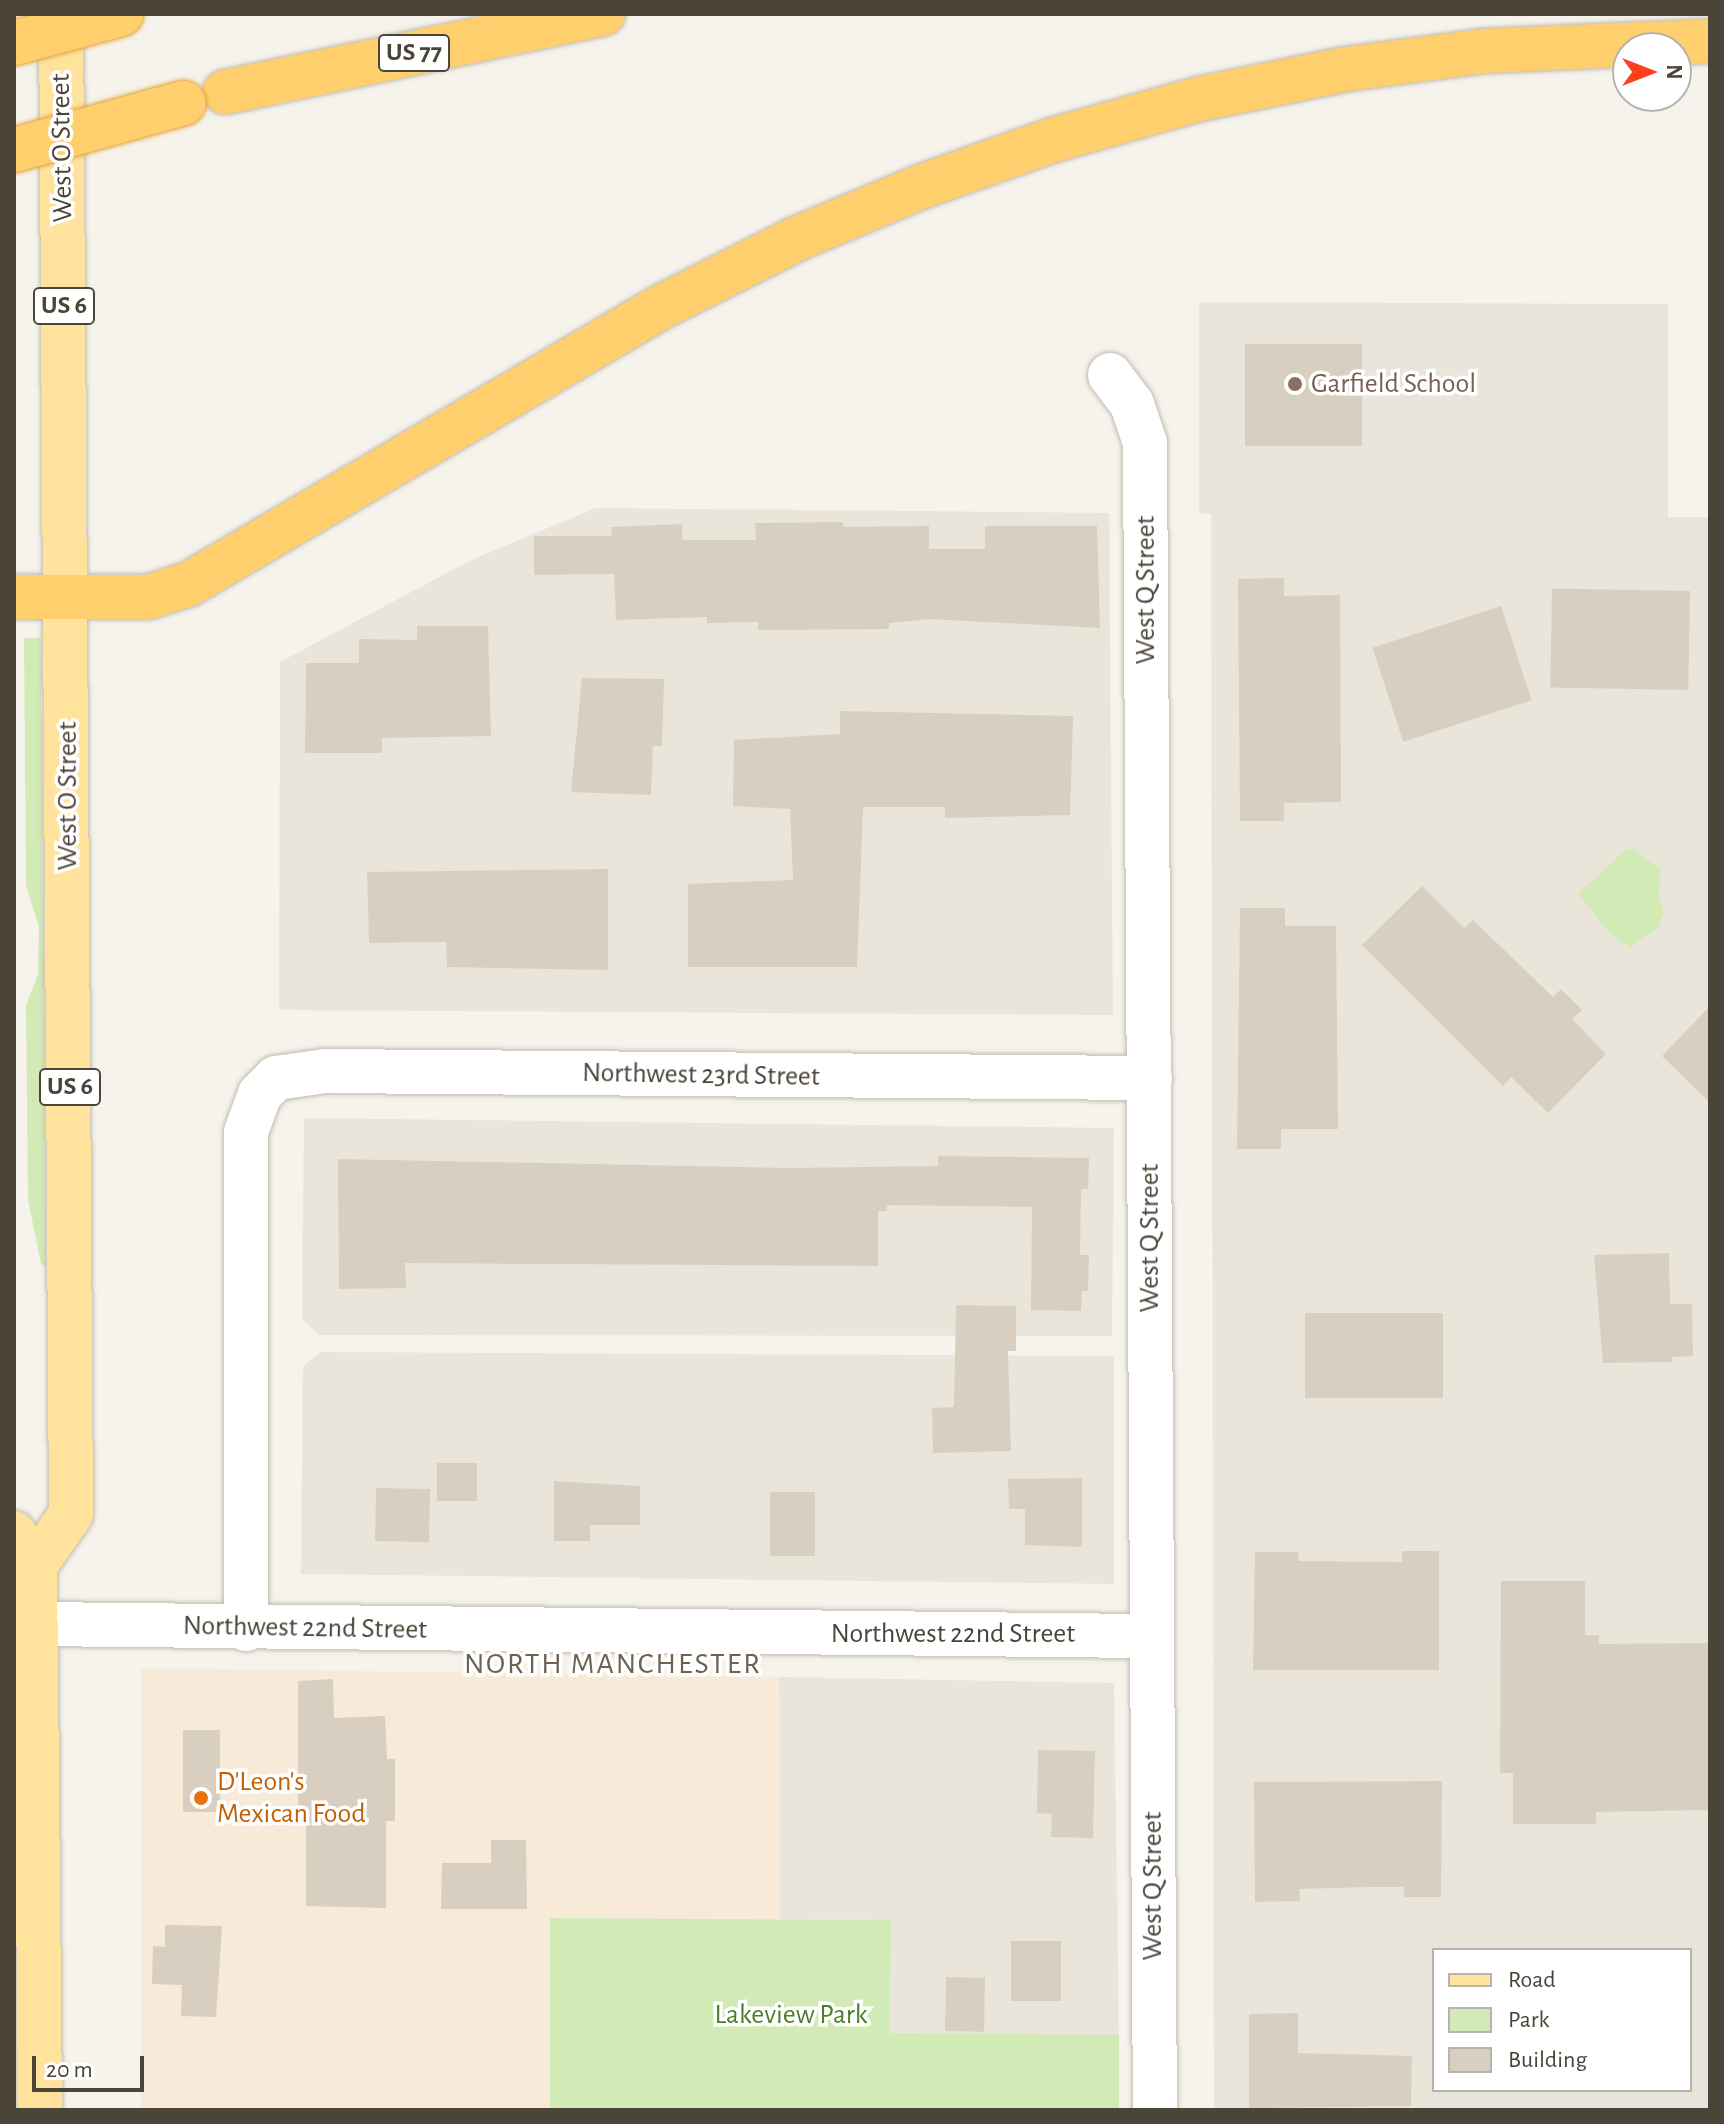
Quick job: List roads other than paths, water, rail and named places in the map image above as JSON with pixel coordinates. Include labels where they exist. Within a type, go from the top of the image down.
[{"type":"highway","points":[[14,43],[121,14]]},
{"type":"highway","points":[[204,98],[495,14]]},
{"type":"highway","name":"US 77","points":[[14,150],[204,98],[603,14]]},
{"type":"highway","points":[[14,597],[148,597],[189,584],[673,301],[838,221],[1053,140],[1199,99],[1347,69],[1484,51],[1710,41]]},
{"type":"main road","name":"West O Street","points":[[40,2110],[35,1624],[24,1549],[71,1514],[61,14]]},
{"type":"street","name":"West Q Street","points":[[1110,375],[1132,404],[1145,443],[1155,2110]]},
{"type":"street","name":"Northwest 23rd Street","points":[[246,1629],[246,1132],[260,1094],[285,1074],[326,1071],[1150,1078]]},
{"type":"street","name":"Northwest 22nd Street","points":[[35,1624],[246,1629],[1151,1636]]},
{"type":"place","name":"Garfield School","points":[[1295,384]]},
{"type":"place","name":"D'Leon's Mexican Food","points":[[201,1798]]},
{"type":"district","name":"NORTH MANCHESTER","points":[[613,1664]]},
{"type":"park label","name":"Lakeview Park","points":[[791,2015]]}]
